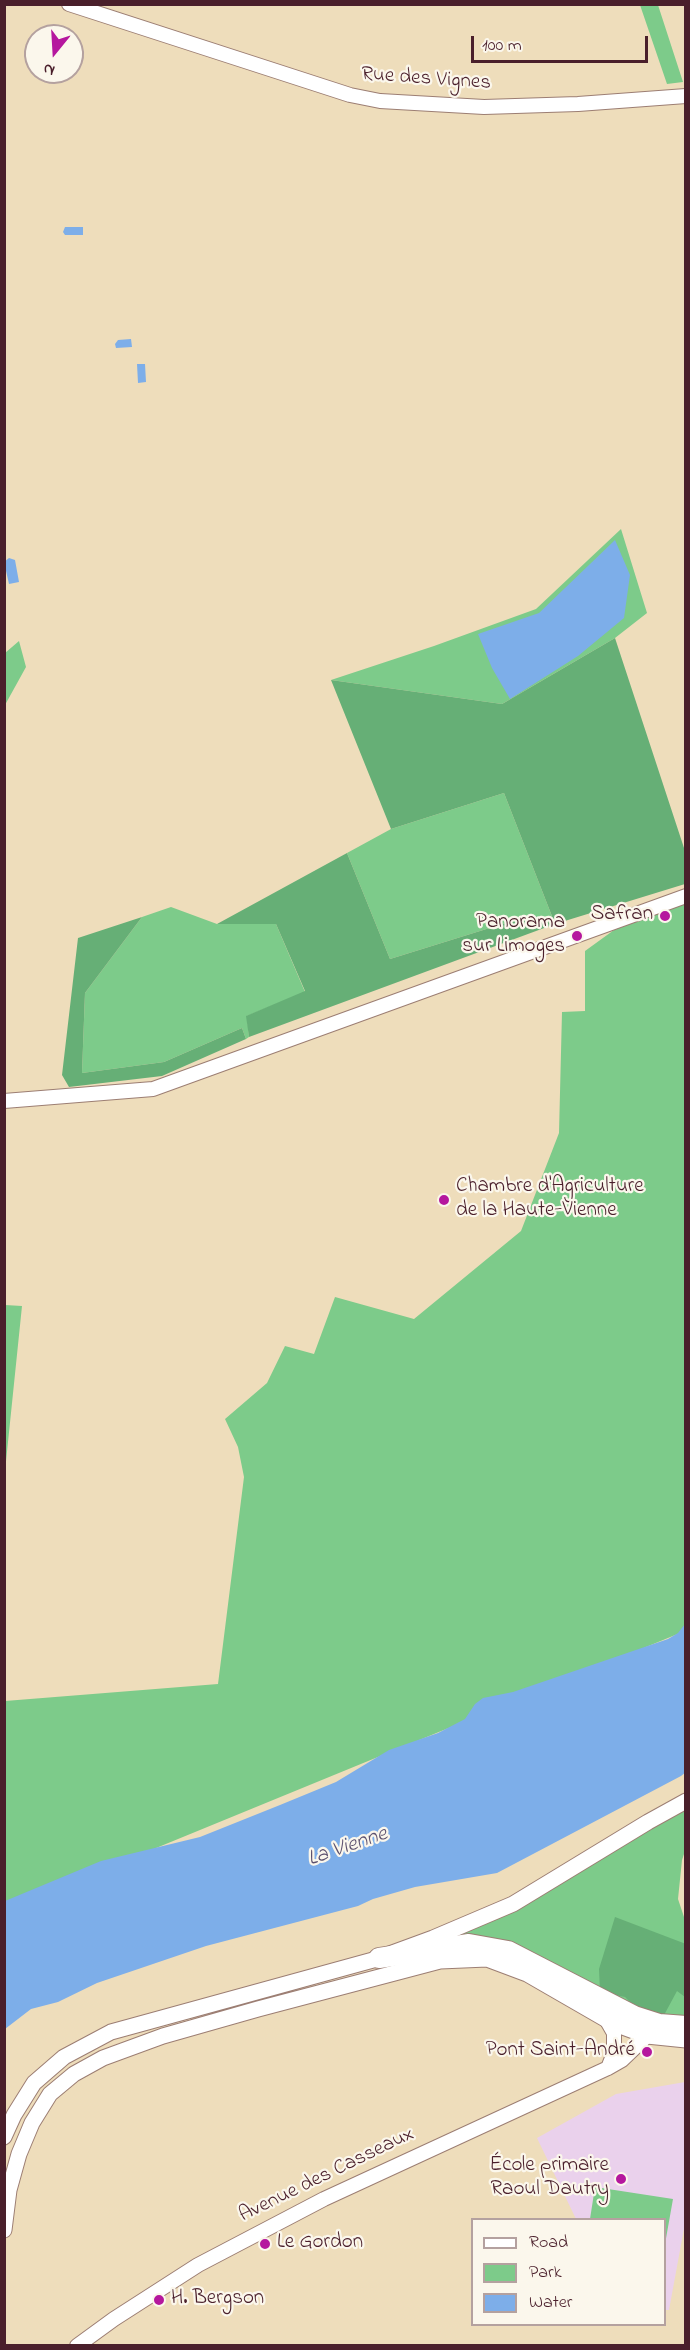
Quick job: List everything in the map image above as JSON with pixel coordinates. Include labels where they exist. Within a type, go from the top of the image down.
[{"type":"highway","points":[[379,1958],[469,1944],[508,1951],[634,2016],[659,2024],[686,2026]]},
{"type":"main road","points":[[4,2137],[14,2115],[34,2083],[64,2056],[111,2032],[379,1958],[513,1904],[686,1801]]},
{"type":"main road","points":[[4,2230],[9,2190],[20,2154],[32,2123],[50,2094],[74,2074],[103,2058],[163,2036],[419,1966],[452,1960],[487,1959],[527,1974],[606,2019],[647,2036],[686,2040]]},
{"type":"street","name":"Rue des Vignes","points":[[69,4],[350,95],[380,101],[484,107],[578,104],[686,96]]},
{"type":"street","points":[[4,1101],[153,1089],[686,896]]},
{"type":"street","points":[[606,2019],[614,2032],[614,2053],[608,2068]]},
{"type":"street","name":"Avenue des Casseaux","points":[[77,2346],[114,2319],[198,2265],[282,2220],[608,2068],[622,2060],[647,2036]]},
{"type":"shaded area","name":"École primaire Raoul Dautry","points":[[685,2082],[685,2223],[669,2310],[666,2310],[666,2218],[576,2218],[537,2138],[616,2094]]},
{"type":"green space","points":[[640,5],[658,5],[683,82],[667,84]]},
{"type":"green space","points":[[621,529],[647,613],[615,638],[502,704],[331,680],[536,609]]},
{"type":"green space","points":[[615,638],[685,851],[685,884],[555,924],[504,793],[391,829],[331,680],[502,704]]},
{"type":"green space","points":[[19,641],[26,667],[5,705],[5,653]]},
{"type":"green space","points":[[504,793],[555,924],[525,917],[390,959],[347,853],[391,829]]},
{"type":"green space","points":[[347,853],[390,959],[525,917],[555,924],[249,1037],[246,1016],[305,991],[276,924],[217,924]]},
{"type":"green space","points":[[685,903],[685,1631],[5,1910],[5,1701],[218,1684],[244,1477],[238,1447],[225,1419],[267,1383],[285,1346],[314,1354],[335,1297],[414,1319],[521,1231],[559,1133],[562,1012],[585,1011],[585,951],[614,930]]},
{"type":"green space","points":[[171,907],[217,924],[276,924],[305,992],[247,1016],[249,1037],[246,1039],[242,1028],[164,1062],[82,1073],[85,993],[142,917]]},
{"type":"green space","points":[[142,917],[85,993],[82,1073],[164,1062],[242,1028],[246,1039],[162,1076],[69,1087],[62,1075],[78,938]]},
{"type":"green space","points":[[4,1305],[22,1306],[5,1471]]},
{"type":"green space","points":[[685,1807],[685,1851],[678,1899],[685,1920],[685,2019],[663,2017],[602,1994],[413,1948]]},
{"type":"green space","points":[[615,1917],[686,1944],[685,1997],[677,1991],[663,2017],[638,2010],[625,1997],[600,1992],[599,1969]]},
{"type":"green space","points":[[595,2187],[673,2199],[666,2238],[666,2218],[590,2218]]},
{"type":"water","points":[[65,227],[83,227],[83,235],[65,235],[63,232]]},
{"type":"water","points":[[131,339],[132,347],[116,348],[115,344],[118,340]]},
{"type":"water","points":[[137,364],[145,364],[146,382],[138,383]]},
{"type":"water","points":[[615,540],[630,575],[624,618],[578,656],[510,699],[492,668],[478,634],[539,613]]},
{"type":"water","points":[[9,558],[15,560],[19,582],[9,584],[4,562]]},
{"type":"water","name":"La Vienne","points":[[685,1624],[686,1772],[681,1776],[497,1873],[415,1887],[373,1899],[358,1906],[206,1946],[97,1983],[58,2002],[31,2009],[5,2029],[5,1901],[101,1861],[200,1837],[280,1805],[336,1782],[389,1750],[438,1733],[465,1719],[475,1704],[483,1698],[513,1692],[668,1639],[678,1633]]},
{"type":"place","name":"Safran","points":[[665,916]]},
{"type":"place","name":"Panorama sur Limoges","points":[[577,936]]},
{"type":"place","name":"Chambre d'Agriculture de la Haute-Vienne","points":[[444,1200]]},
{"type":"place","name":"Pont Saint-André","points":[[647,2052]]},
{"type":"place","name":"École primaire Raoul Dautry","points":[[621,2179]]},
{"type":"place","name":"Le Gordon","points":[[265,2244]]},
{"type":"place","name":"H. Bergson","points":[[159,2300]]}]
